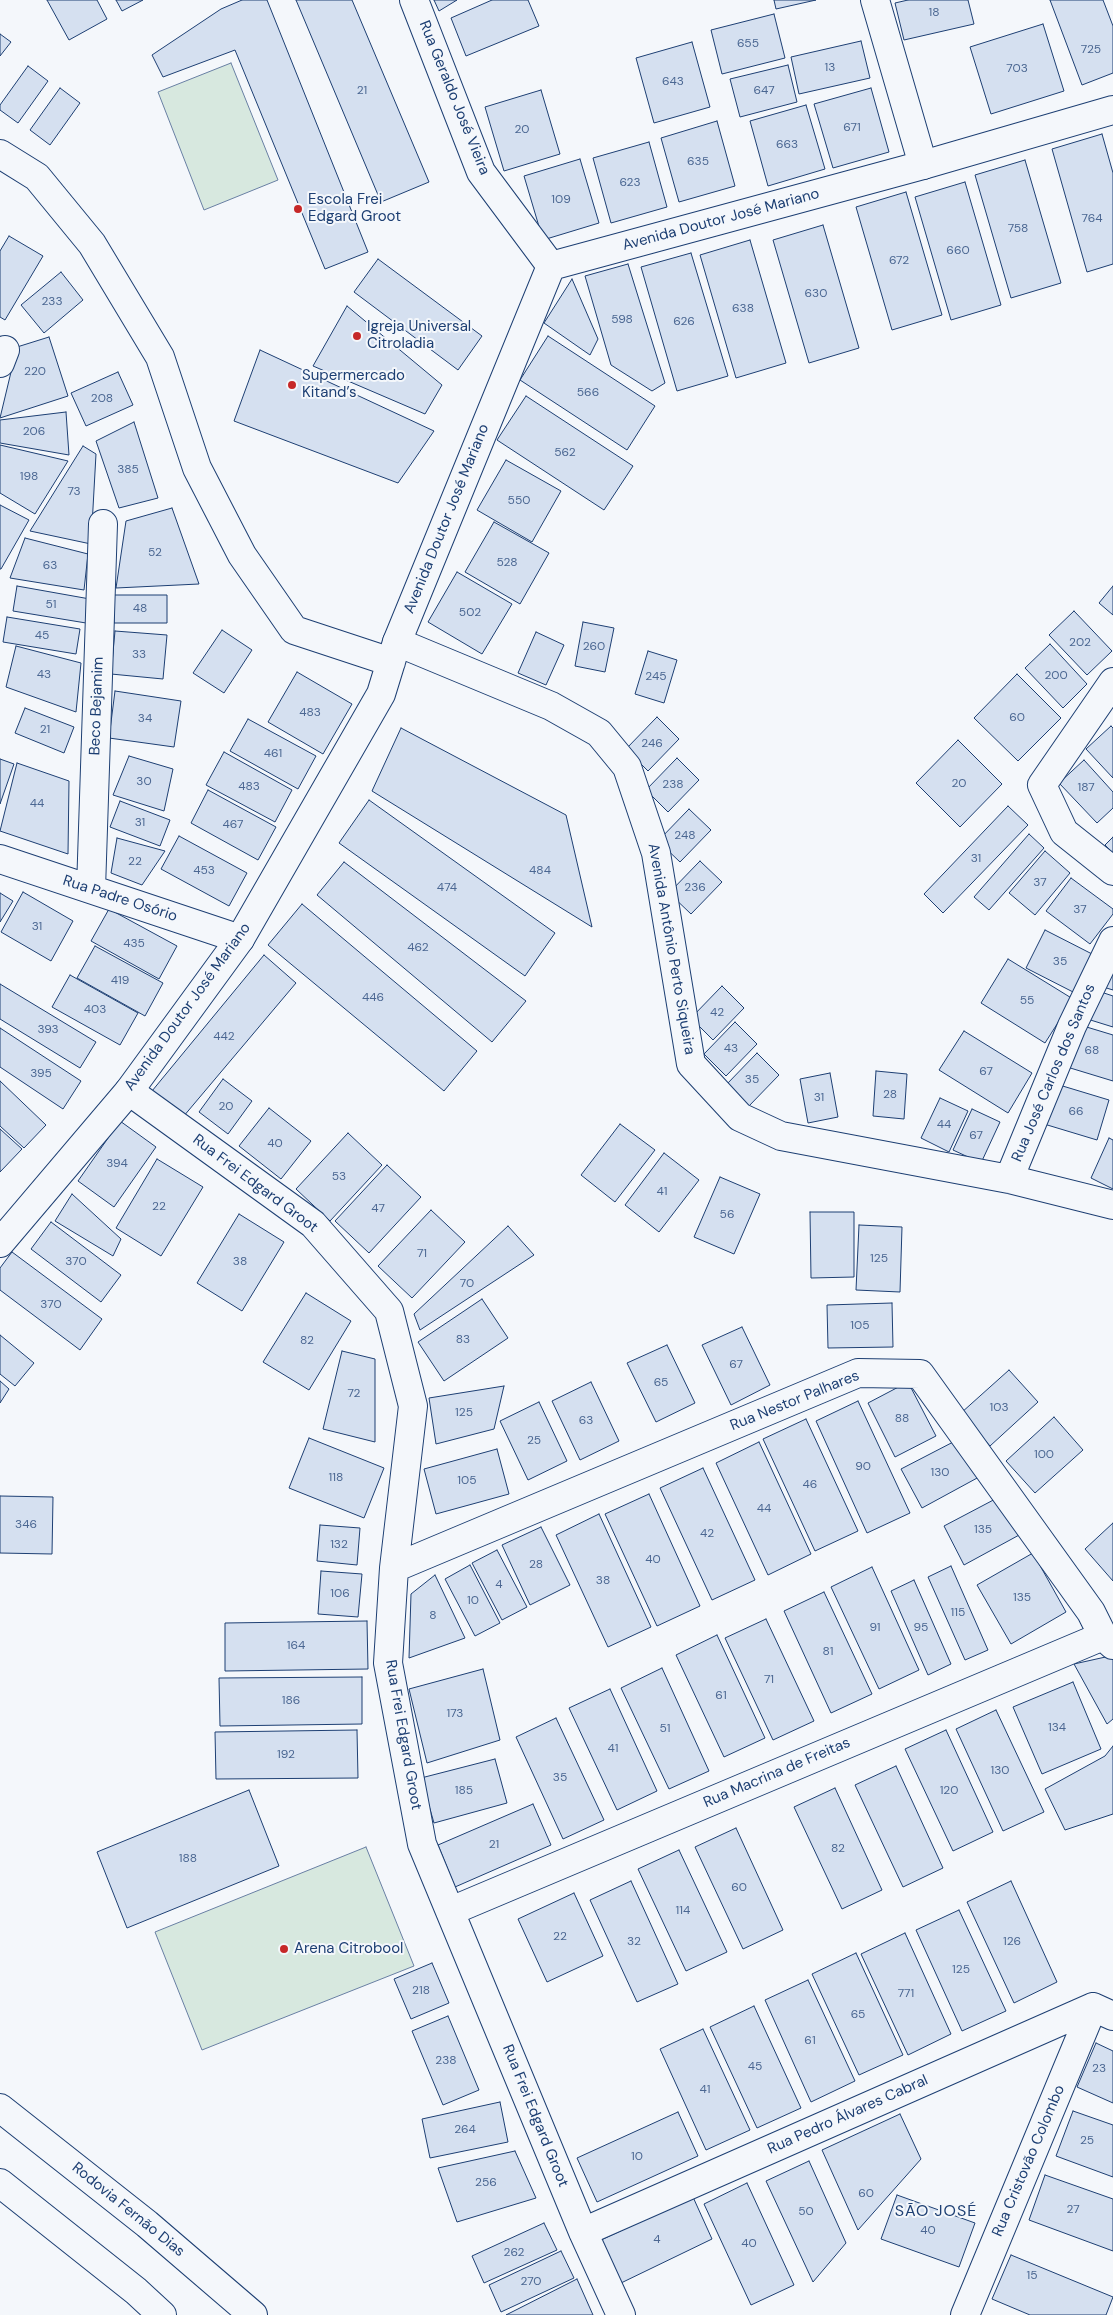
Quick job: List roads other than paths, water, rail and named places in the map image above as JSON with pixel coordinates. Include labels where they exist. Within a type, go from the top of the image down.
[{"type":"main road","name":"Rua Geraldo José Vieira","points":[[414,0],[481,172],[551,266]]},
{"type":"main road","points":[[875,0],[923,165]]},
{"type":"main road","name":"Avenida Doutor José Mariano","points":[[0,1243],[129,1091],[240,938],[381,694],[394,652],[551,266],[923,165],[1113,110]]},
{"type":"main road","name":"Avenida Antônio Perto Siqueira","points":[[0,154],[38,177],[92,244],[160,357],[197,468],[242,555],[294,630],[394,652],[551,706],[599,733],[627,767],[656,852],[692,1064],[740,1117],[781,1136],[1009,1179],[1113,1205]]},
{"type":"main road","name":"Beco Bejamim","points":[[91,889],[103,524]]},
{"type":"main road","points":[[1113,682],[1042,785],[1064,832],[1113,872]]},
{"type":"main road","name":"Rua Padre Osório","points":[[0,859],[240,938]]},
{"type":"main road","name":"Rua José Carlos dos Santos","points":[[1009,1179],[1072,1026],[1113,942]]},
{"type":"main road","name":"Rua Frei Edgard Groot","points":[[129,1091],[313,1224],[389,1311],[412,1406],[394,1568],[388,1663],[422,1844],[583,2232],[621,2315]]},
{"type":"main road","name":"Rua Nestor Palhares","points":[[394,1568],[858,1373],[920,1374],[1091,1612],[1108,1641]]},
{"type":"main road","name":"Rua Macrina de Freitas","points":[[451,1910],[1108,1641]]},
{"type":"main road","name":"Rua Pedro Álvares Cabral","points":[[583,2232],[1103,2012]]},
{"type":"main road","name":"Rua Cristovão Colombo","points":[[965,2315],[1103,2012]]},
{"type":"main road","name":"Rodovia Fernão Dias","points":[[0,2108],[147,2224],[252,2315]]},
{"type":"main road","points":[[0,2183],[136,2291],[162,2315]]},
{"type":"place","name":"Escola Frei Edgard Groot","points":[[298,209]]},
{"type":"place","name":"Igreja Universal Citroladia","points":[[357,336]]},
{"type":"place","name":"Supermercado Kitand’s","points":[[292,385]]},
{"type":"place","name":"Arena Citrobool","points":[[284,1949]]},
{"type":"district","name":"SÃO JOSÉ","points":[[936,2212]]}]
